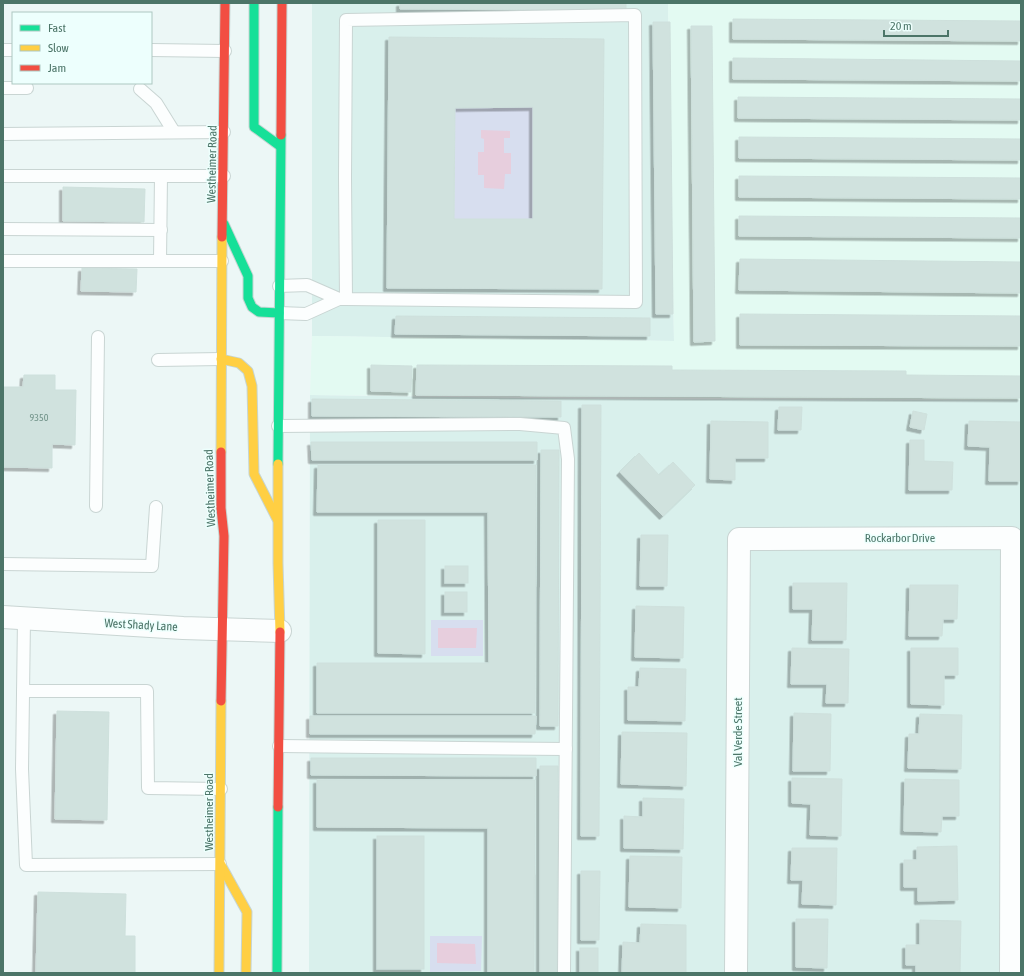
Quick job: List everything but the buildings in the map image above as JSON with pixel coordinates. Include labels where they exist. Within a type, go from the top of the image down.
[{"type":"main road","name":"Westheimer Road","points":[[219,973],[224,536],[222,508],[221,360],[226,3]]},
{"type":"main road","points":[[254,3],[254,127],[280,146]]},
{"type":"main road","points":[[277,973],[280,631],[278,426],[282,3]]},
{"type":"main road","points":[[224,223],[248,276],[248,298],[252,307],[259,312],[279,313]]},
{"type":"main road","points":[[221,360],[239,363],[248,372],[252,386],[254,474],[278,522]]},
{"type":"main road","points":[[220,864],[246,912],[246,973]]},
{"type":"street","name":"Rockarbor Drive","points":[[787,538],[1012,538],[1011,973]]},
{"type":"street","name":"Val Verde Street","points":[[736,973],[739,539],[787,538]]},
{"type":"street","name":"West Shady Lane","points":[[3,617],[222,630],[280,631]]},
{"type":"lane","points":[[279,286],[307,285],[343,299],[636,302],[635,15],[346,20],[343,299]]},
{"type":"lane","points":[[152,50],[225,50]]},
{"type":"lane","points":[[3,88],[27,88]]},
{"type":"lane","points":[[140,89],[156,103],[174,132]]},
{"type":"lane","points":[[3,134],[224,132]]},
{"type":"lane","points":[[3,176],[224,176]]},
{"type":"lane","points":[[160,176],[160,261]]},
{"type":"lane","points":[[3,229],[161,230]]},
{"type":"lane","points":[[3,261],[222,261]]},
{"type":"lane","points":[[279,313],[306,314],[343,299]]},
{"type":"lane","points":[[96,506],[98,337]]},
{"type":"lane","points":[[158,360],[221,360]]},
{"type":"lane","points":[[278,426],[520,424],[564,428],[568,459],[564,973]]},
{"type":"lane","points":[[3,564],[152,566],[156,507]]},
{"type":"lane","points":[[24,619],[22,769],[26,865],[220,864]]},
{"type":"lane","points":[[23,691],[147,691],[148,788],[221,789]]},
{"type":"lane","points":[[279,746],[566,749]]},
{"type":"shaded area","points":[[312,3],[668,3],[674,341],[312,336]]},
{"type":"shaded area","points":[[668,3],[1021,3],[1021,400],[310,395],[312,336],[674,341]]},
{"type":"shaded area","points":[[533,107],[533,219],[454,219],[455,108]]},
{"type":"shaded area","points":[[481,130],[510,131],[510,138],[504,138],[504,153],[511,153],[511,174],[505,174],[504,189],[484,188],[484,175],[478,175],[478,152],[484,152],[484,139],[481,138]]},
{"type":"shaded area","points":[[310,395],[608,399],[1021,400],[1021,973],[309,973]]},
{"type":"shaded area","points":[[431,620],[483,620],[483,656],[431,656]]},
{"type":"shaded area","points":[[438,628],[477,628],[476,648],[438,648]]},
{"type":"shaded area","points":[[430,936],[482,936],[481,971],[430,972]]},
{"type":"shaded area","points":[[437,943],[475,944],[476,964],[437,963]]},
{"type":"traffic: fast","points":[[254,3],[254,127],[280,146]]},
{"type":"traffic: fast","points":[[278,464],[281,135]]},
{"type":"traffic: fast","points":[[224,224],[248,276],[248,298],[252,307],[259,312],[279,313]]},
{"type":"traffic: fast","points":[[277,973],[278,807]]},
{"type":"traffic: slow","points":[[221,452],[222,237]]},
{"type":"traffic: slow","points":[[221,359],[239,363],[248,371],[252,386],[254,474],[277,519]]},
{"type":"traffic: slow","points":[[278,464],[280,632]]},
{"type":"traffic: slow","points":[[219,973],[221,701]]},
{"type":"traffic: slow","points":[[221,865],[247,912],[246,973]]},
{"type":"traffic: jam","points":[[222,237],[225,3]]},
{"type":"traffic: jam","points":[[281,135],[282,3]]},
{"type":"traffic: jam","points":[[221,452],[221,508],[224,536],[221,701]]},
{"type":"traffic: jam","points":[[278,807],[280,632]]}]
